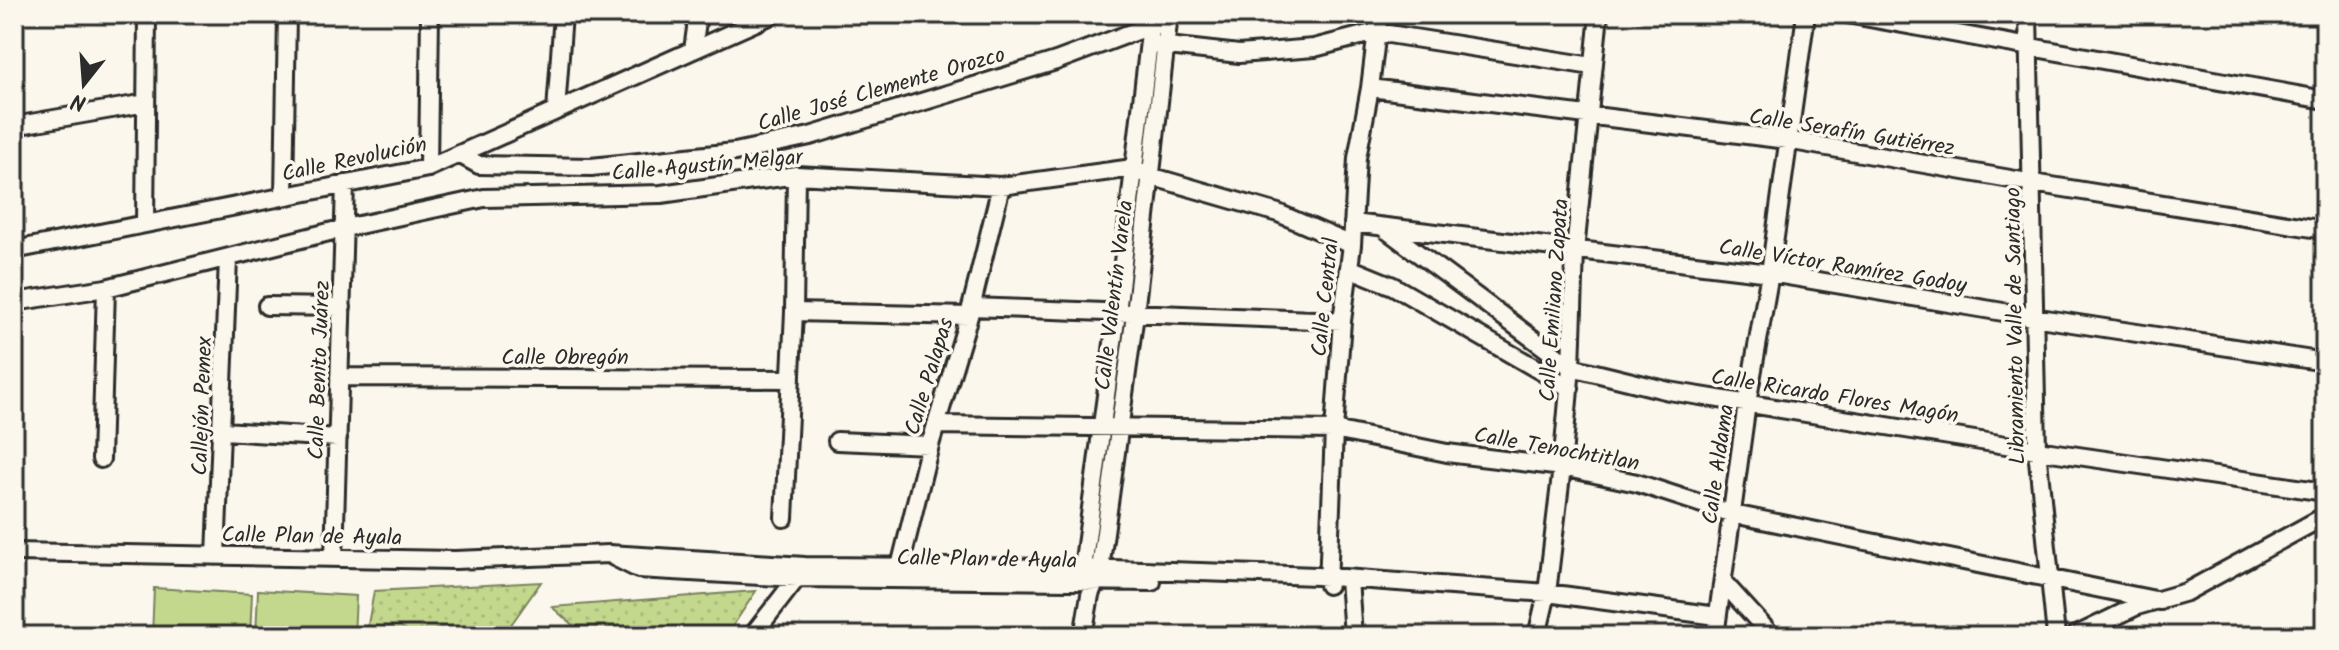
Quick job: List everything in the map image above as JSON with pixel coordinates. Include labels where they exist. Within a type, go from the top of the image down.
[{"type":"street","points":[[145,224],[147,14]]},
{"type":"street","points":[[284,196],[287,14]]},
{"type":"street","points":[[428,168],[430,14]]},
{"type":"street","points":[[556,111],[563,14]]},
{"type":"street","points":[[693,50],[698,14]]},
{"type":"street","name":"Calle Revolución","points":[[14,250],[284,196],[345,190],[428,168],[774,14]]},
{"type":"street","name":"Calle Central","points":[[1328,582],[1342,321],[1352,245],[1357,158],[1379,14]]},
{"type":"street","name":"Calle Emiliano Zapata","points":[[1537,636],[1547,593],[1570,388],[1575,251],[1599,14]]},
{"type":"street","name":"Calle Aldama","points":[[1715,636],[1806,14]]},
{"type":"street","points":[[1847,14],[2325,100]]},
{"type":"street","name":"Libramiento Valle de Santiago","points":[[2028,14],[2037,450],[2056,636]]},
{"type":"street","name":"Calle Valentín Varela","points":[[1091,579],[1101,427],[1126,313],[1150,176],[1160,19]]},
{"type":"street","name":"Calle José Clemente Orozco","points":[[459,154],[479,165],[591,167],[735,152],[810,136],[1056,61],[1160,19]]},
{"type":"street","points":[[1158,45],[1239,54],[1314,48],[1376,32],[1592,66]]},
{"type":"street","name":"Calle Valentín Varela","points":[[1091,579],[1119,427],[1133,168],[1158,45]]},
{"type":"street","name":"Calle Serafín Gutiérrez","points":[[1370,88],[1787,140],[2325,230]]},
{"type":"street","points":[[14,126],[146,103]]},
{"type":"street","points":[[1133,168],[1150,176],[1278,213],[1352,245]]},
{"type":"street","name":"Calle Agustín Melgar","points":[[14,302],[106,288],[228,259],[345,224],[484,198],[661,194],[796,175],[1001,186],[1133,168]]},
{"type":"street","points":[[784,518],[794,312],[796,175]]},
{"type":"street","name":"Calle Palapas","points":[[898,573],[930,445],[970,312],[1001,186]]},
{"type":"street","name":"Calle Benito Juárez","points":[[334,558],[345,190]]},
{"type":"street","name":"Calle Víctor Ramírez Godoy","points":[[1353,223],[1770,273],[2325,362]]},
{"type":"street","name":"Calle Ricardo Flores Magón","points":[[1384,228],[1571,367],[1669,391],[2325,492]]},
{"type":"street","name":"Callejón Pemex","points":[[216,556],[228,259]]},
{"type":"street","points":[[1349,268],[1393,286],[1570,388]]},
{"type":"street","points":[[101,459],[106,288]]},
{"type":"street","points":[[267,306],[342,307]]},
{"type":"street","points":[[794,312],[1126,313],[1342,321]]},
{"type":"street","name":"Calle Obregón","points":[[339,377],[791,379]]},
{"type":"street","name":"Calle Tenochtitlan","points":[[936,425],[1334,430],[1447,453],[1562,467],[1637,483],[1733,514],[2160,601]]},
{"type":"street","points":[[222,431],[338,438]]},
{"type":"street","points":[[837,441],[930,445]]},
{"type":"street","points":[[2075,636],[2137,606],[2186,592],[2325,516]]},
{"type":"street","name":"Calle Plan de Ayala","points":[[14,552],[455,560],[609,554],[801,572],[1367,581],[1547,593],[1717,616]]},
{"type":"street","points":[[752,636],[801,572]]},
{"type":"street","points":[[1083,636],[1091,579]]},
{"type":"street","points":[[1723,582],[1772,636]]},
{"type":"street","points":[[1349,583],[1353,636]]},
{"type":"street","points":[[2312,636],[2325,634]]},
{"type":"green space","points":[[541,582],[503,636],[366,636],[374,591]]},
{"type":"green space","points":[[154,588],[252,594],[250,636],[152,636]]},
{"type":"green space","points":[[258,590],[356,596],[354,636],[256,636]]},
{"type":"green space","points":[[756,591],[726,636],[585,636],[552,607]]}]
